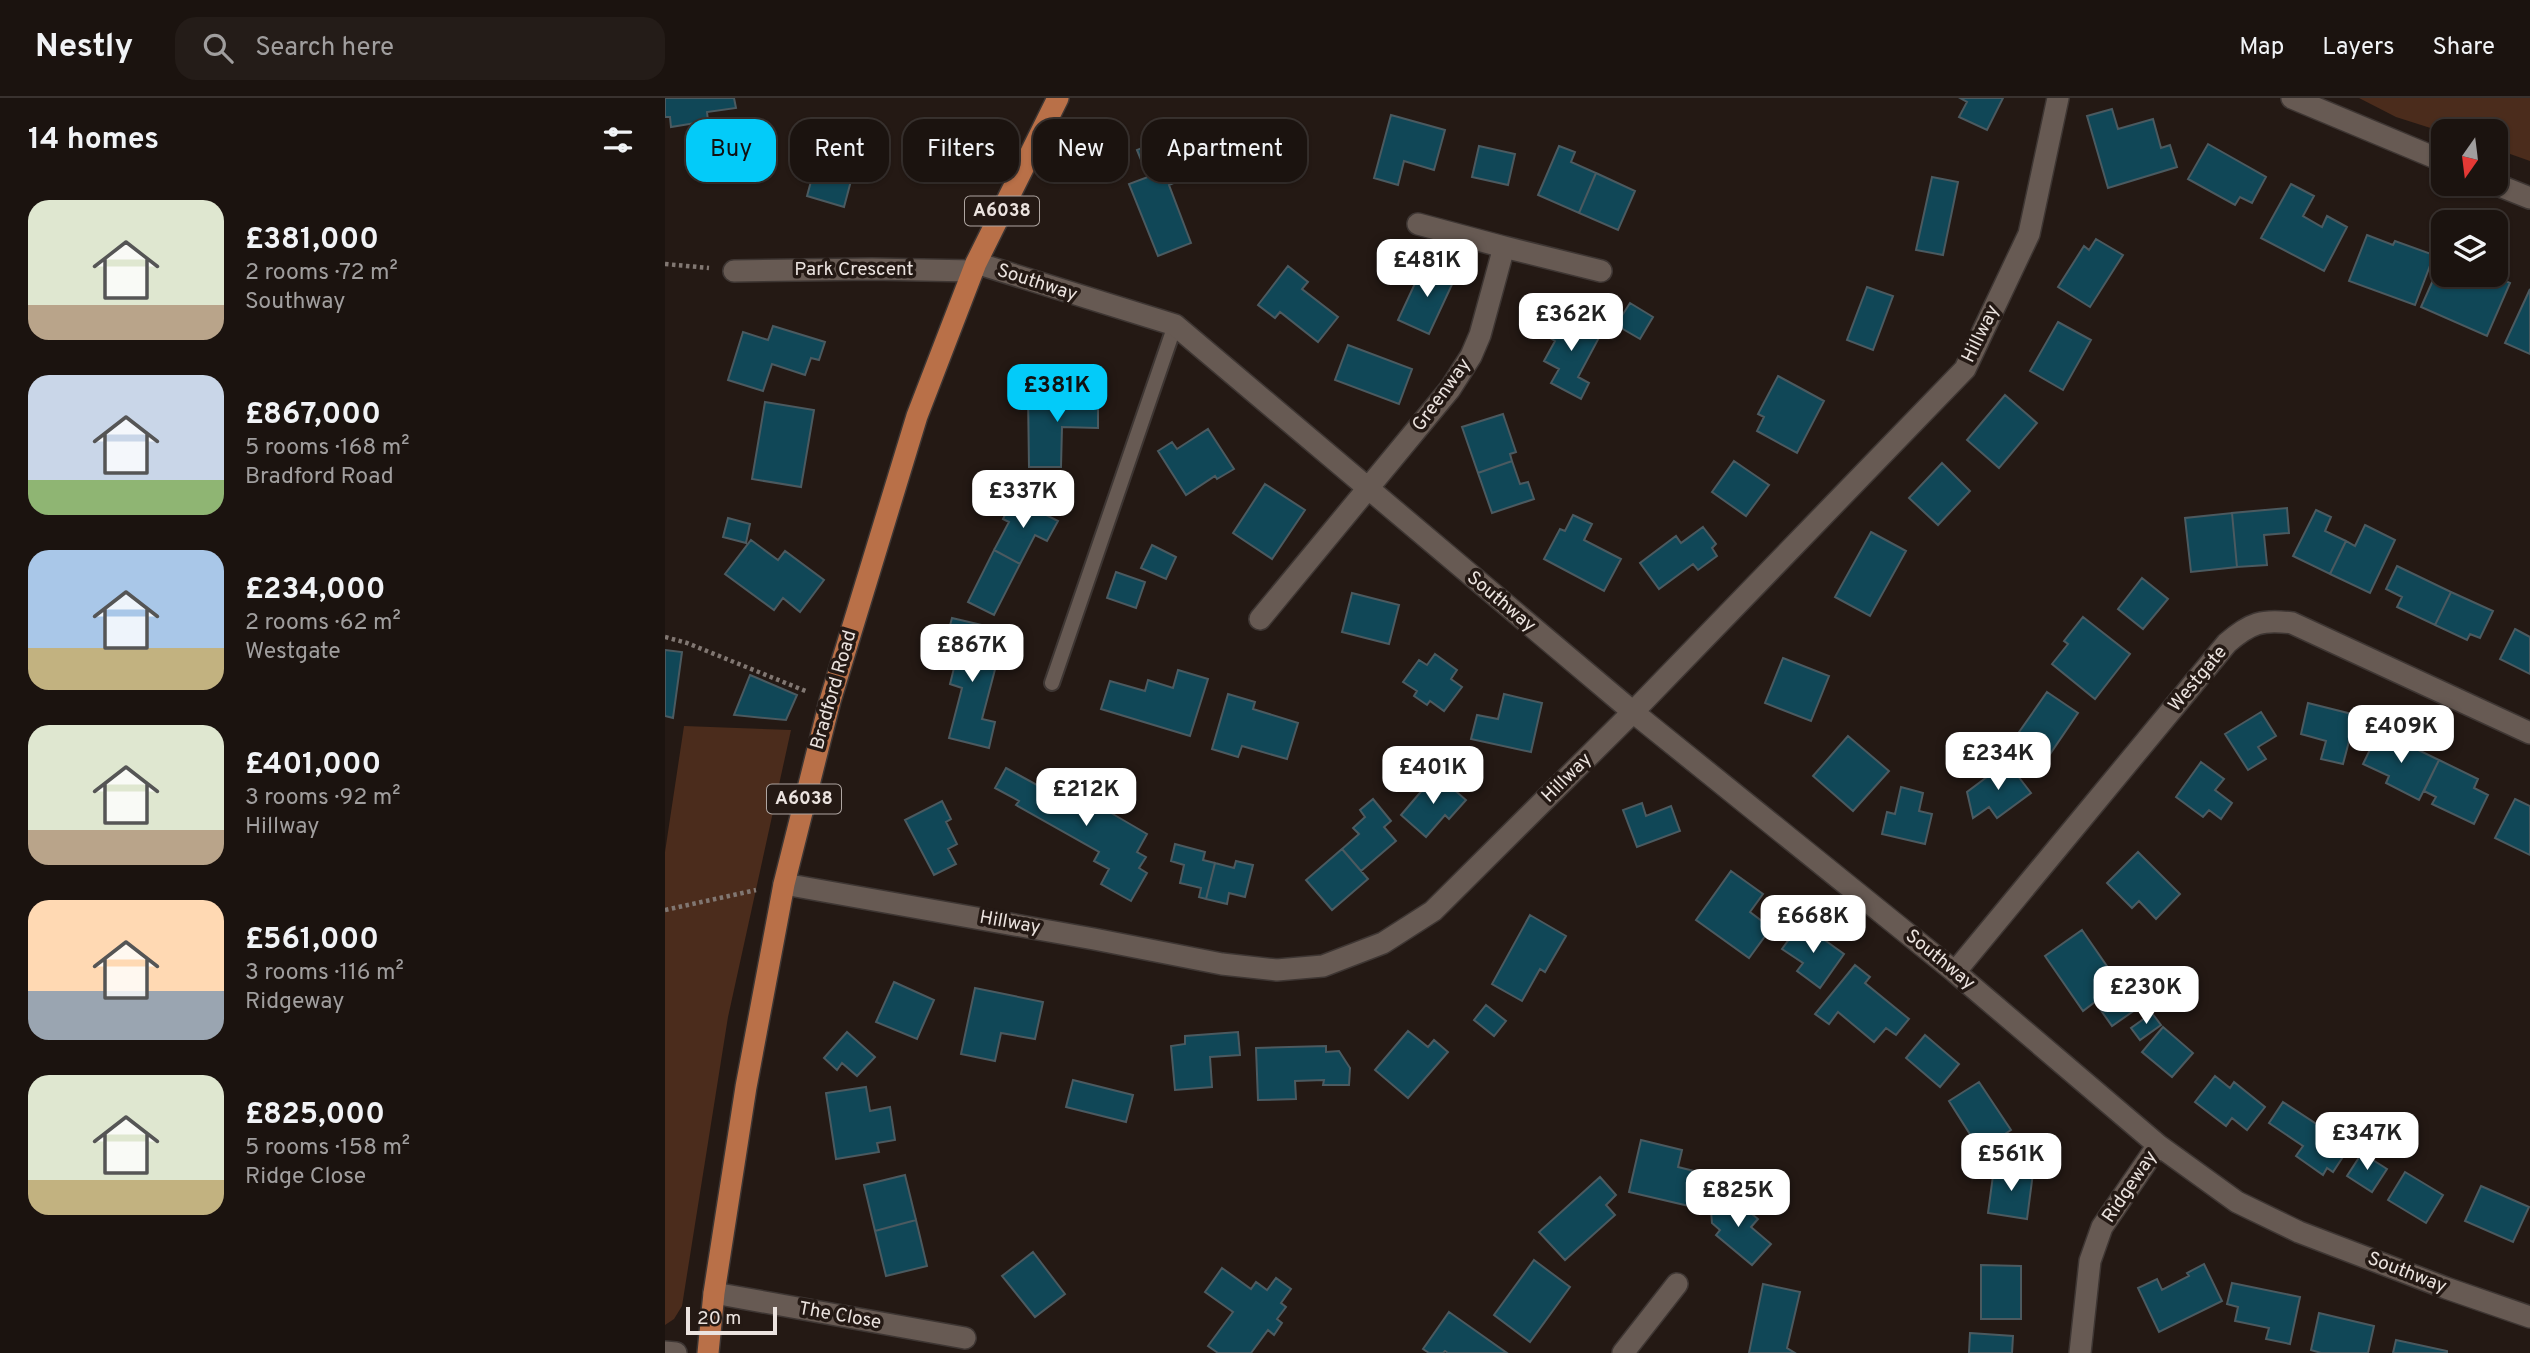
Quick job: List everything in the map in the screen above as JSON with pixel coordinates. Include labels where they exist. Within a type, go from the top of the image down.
[{"type":"main road","name":"Bradford Road","points":[[708,1353],[714,1293],[746,1087],[785,884],[830,701],[917,416],[975,267],[1058,98]]},
{"type":"street","name":"Hillway","points":[[785,884],[1222,964],[1277,970],[1323,966],[1383,943],[1433,911],[1633,712],[1965,369],[2029,233],[2058,98]]},
{"type":"street","points":[[2292,98],[2431,157]]},
{"type":"street","points":[[2508,189],[2530,198]]},
{"type":"street","points":[[1418,224],[1601,271]]},
{"type":"street","name":"Greenway","points":[[1369,490],[1450,389],[1471,356],[1488,309],[1504,247]]},
{"type":"street","name":"Park Crescent","points":[[734,271],[975,267]]},
{"type":"street","name":"Southway","points":[[975,267],[1175,325],[1633,712],[1955,972],[2158,1144],[2237,1202],[2299,1232],[2530,1317]]},
{"type":"street","points":[[1260,619],[1369,490]]},
{"type":"street","name":"Westgate","points":[[1955,972],[2227,643],[2254,623],[2273,620],[2292,623],[2530,733]]},
{"type":"street","name":"Ridgeway","points":[[2080,1353],[2090,1261],[2102,1227],[2158,1144]]},
{"type":"street","points":[[1623,1353],[1677,1284]]},
{"type":"street","name":"The Close","points":[[714,1293],[965,1338]]},
{"type":"street","points":[[665,1352],[676,1353]]},
{"type":"lane","points":[[1052,683],[1175,325]]},
{"type":"path","points":[[665,264],[734,271]]},
{"type":"path","points":[[665,637],[687,643],[830,701]]},
{"type":"path","points":[[665,910],[752,891]]},
{"type":"shaded area","points":[[2359,98],[2530,98],[2530,161],[2508,153],[2508,119],[2431,119],[2431,128],[2396,117]]},
{"type":"shaded area","points":[[684,726],[791,730],[728,1017],[682,1306],[674,1319],[665,1325],[665,852]]},
{"type":"building","points":[[665,98],[734,98],[736,108],[707,112],[708,119],[686,119],[686,125],[671,127],[670,117],[665,117]]},
{"type":"building","points":[[1960,98],[2003,98],[1987,130],[1959,117],[1967,102]]},
{"type":"building","points":[[2112,109],[2118,129],[2153,119],[2161,148],[2170,145],[2177,167],[2108,188],[2087,116]]},
{"type":"building","points":[[1391,115],[1445,130],[1434,170],[1404,161],[1398,185],[1374,178]]},
{"type":"building","points":[[2208,144],[2266,177],[2252,203],[2240,197],[2235,205],[2188,179]]},
{"type":"building","points":[[1479,146],[1515,154],[1508,185],[1472,177]]},
{"type":"building","points":[[1559,146],[1575,152],[1571,162],[1596,173],[1579,213],[1538,195]]},
{"type":"building","points":[[1142,148],[1142,162],[1137,150]]},
{"type":"building","points":[[1596,173],[1635,191],[1618,230],[1579,213]]},
{"type":"building","points":[[1932,177],[1958,182],[1943,255],[1916,250]]},
{"type":"building","points":[[1142,179],[1142,182],[1176,182],[1169,185],[1191,243],[1158,256],[1129,184]]},
{"type":"building","points":[[811,182],[851,182],[844,207],[807,196]]},
{"type":"building","points":[[2291,184],[2314,196],[2303,216],[2322,227],[2327,216],[2347,227],[2324,271],[2261,238]]},
{"type":"building","points":[[2367,235],[2393,245],[2395,241],[2431,254],[2431,263],[2415,305],[2349,281]]},
{"type":"building","points":[[2096,239],[2123,255],[2090,307],[2058,287],[2084,246],[2089,250]]},
{"type":"building","points":[[1424,264],[1455,278],[1429,334],[1398,320]]},
{"type":"building","points":[[1288,266],[1308,282],[1302,289],[1338,317],[1318,342],[1280,312],[1275,318],[1258,305]]},
{"type":"building","points":[[2508,282],[2510,283],[2487,336],[2421,307],[2431,285],[2431,287],[2508,287]]},
{"type":"building","points":[[1867,287],[1893,296],[1873,350],[1847,340]]},
{"type":"building","points":[[2530,289],[2530,354],[2505,343]]},
{"type":"building","points":[[1630,303],[1653,317],[1640,339],[1616,325]]},
{"type":"building","points":[[1573,316],[1602,332],[1578,377],[1589,383],[1581,399],[1551,383],[1559,369],[1544,361],[1555,341],[1543,334],[1553,318],[1567,326]]},
{"type":"building","points":[[2058,322],[2091,340],[2063,390],[2030,371]]},
{"type":"building","points":[[773,326],[825,342],[819,360],[811,358],[805,375],[772,364],[763,391],[728,380],[743,332],[768,340]]},
{"type":"building","points":[[1348,345],[1412,369],[1399,404],[1335,380]]},
{"type":"building","points":[[1778,376],[1824,401],[1797,453],[1757,431],[1764,417],[1758,414]]},
{"type":"building","points":[[1028,395],[1098,395],[1098,428],[1062,427],[1061,467],[1029,467]]},
{"type":"building","points":[[2005,395],[2037,423],[1999,468],[1967,440]]},
{"type":"building","points":[[765,402],[814,410],[801,487],[752,479]]},
{"type":"building","points":[[1503,414],[1516,452],[1510,454],[1512,461],[1478,473],[1462,427]]},
{"type":"building","points":[[1208,429],[1234,469],[1217,479],[1215,476],[1186,495],[1158,451],[1172,442],[1177,449]]},
{"type":"building","points":[[1512,461],[1520,484],[1528,482],[1534,499],[1492,513],[1478,473]]},
{"type":"building","points":[[1734,461],[1769,485],[1746,516],[1712,492]]},
{"type":"building","points":[[1942,463],[1970,491],[1938,525],[1909,498]]},
{"type":"building","points":[[1265,484],[1305,510],[1272,559],[1233,533]]},
{"type":"building","points":[[1013,498],[1058,521],[1047,541],[1035,535],[1020,564],[994,550],[1009,522],[1003,519]]},
{"type":"building","points":[[2287,508],[2289,533],[2264,535],[2267,565],[2237,567],[2232,513]]},
{"type":"building","points":[[2316,510],[2331,517],[2325,531],[2346,541],[2330,574],[2293,556]]},
{"type":"building","points":[[2232,513],[2237,567],[2191,572],[2185,518]]},
{"type":"building","points":[[1573,515],[1592,524],[1584,540],[1621,559],[1604,591],[1544,559],[1560,529],[1565,531]]},
{"type":"building","points":[[728,518],[750,524],[746,543],[723,537]]},
{"type":"building","points":[[2365,525],[2395,540],[2370,593],[2330,574],[2346,541],[2355,546]]},
{"type":"building","points":[[1703,527],[1716,544],[1712,548],[1717,556],[1698,570],[1693,564],[1659,589],[1640,563],[1676,536],[1681,543]]},
{"type":"building","points":[[1871,532],[1906,551],[1870,616],[1835,597]]},
{"type":"building","points":[[751,540],[778,560],[785,551],[824,580],[800,612],[783,598],[774,610],[725,574]]},
{"type":"building","points":[[1152,545],[1176,557],[1166,579],[1141,568]]},
{"type":"building","points":[[994,550],[1020,564],[994,615],[968,602]]},
{"type":"building","points":[[2397,566],[2451,592],[2435,625],[2397,607],[2402,597],[2386,589]]},
{"type":"building","points":[[1116,572],[1145,582],[1136,608],[1107,598]]},
{"type":"building","points":[[2142,578],[2168,599],[2143,629],[2118,609]]},
{"type":"building","points":[[2451,592],[2493,611],[2480,638],[2470,634],[2467,640],[2435,625]]},
{"type":"building","points":[[1352,593],[1399,605],[1389,644],[1342,632]]},
{"type":"building","points":[[2083,617],[2130,654],[2095,699],[2052,664],[2068,644],[2064,641]]},
{"type":"building","points":[[952,618],[986,626],[979,653],[998,658],[982,719],[995,722],[989,748],[949,738],[962,688],[950,684],[960,644],[946,640]]},
{"type":"building","points":[[2515,629],[2530,637],[2530,674],[2500,659]]},
{"type":"building","points":[[665,650],[682,652],[673,718],[665,716]]},
{"type":"building","points":[[1435,654],[1457,670],[1451,679],[1462,687],[1444,711],[1430,701],[1427,705],[1414,696],[1417,691],[1403,682],[1419,660],[1427,665]]},
{"type":"building","points":[[1783,658],[1829,676],[1811,721],[1765,703]]},
{"type":"building","points":[[1178,670],[1208,679],[1190,736],[1101,709],[1110,681],[1145,691],[1148,680],[1173,688]]},
{"type":"building","points":[[750,675],[797,695],[786,720],[734,715]]},
{"type":"building","points":[[2047,692],[2078,713],[2048,757],[2017,735]]},
{"type":"building","points":[[1228,694],[1255,702],[1253,709],[1298,723],[1287,759],[1242,746],[1238,757],[1212,749]]},
{"type":"building","points":[[1504,694],[1542,703],[1531,752],[1471,739],[1477,715],[1498,719]]},
{"type":"building","points":[[2308,703],[2356,715],[2343,764],[2321,759],[2326,741],[2301,734]]},
{"type":"building","points":[[2261,712],[2276,736],[2258,747],[2266,759],[2248,770],[2225,734]]},
{"type":"building","points":[[2379,731],[2439,760],[2419,800],[2386,783],[2389,776],[2363,764]]},
{"type":"building","points":[[1848,736],[1889,771],[1853,811],[1813,776]]},
{"type":"building","points":[[2439,760],[2478,779],[2474,788],[2488,795],[2474,824],[2432,804],[2436,797],[2424,791]]},
{"type":"building","points":[[2007,762],[2031,793],[1997,818],[1989,807],[1973,818],[1967,792]]},
{"type":"building","points":[[2201,762],[2224,779],[2215,790],[2232,803],[2221,819],[2209,810],[2203,817],[2176,797]]},
{"type":"building","points":[[1006,768],[1046,790],[1049,785],[1067,796],[1071,788],[1086,797],[1091,789],[1112,800],[1106,810],[1147,834],[1137,852],[1146,857],[1139,868],[1147,873],[1131,901],[1101,884],[1109,869],[1094,861],[1099,852],[1016,805],[1019,801],[995,788]]},
{"type":"building","points":[[1436,774],[1466,800],[1449,819],[1445,815],[1426,837],[1401,815]]},
{"type":"building","points":[[1901,787],[1923,793],[1919,811],[1932,814],[1925,844],[1882,834],[1887,812],[1895,814]]},
{"type":"building","points":[[1373,799],[1391,821],[1384,827],[1396,841],[1361,871],[1342,849],[1359,834],[1353,828],[1365,817],[1360,810]]},
{"type":"building","points":[[2515,799],[2530,806],[2530,855],[2495,838]]},
{"type":"building","points":[[942,801],[951,819],[946,822],[957,844],[948,849],[956,864],[934,875],[905,820]]},
{"type":"building","points":[[1642,803],[1646,816],[1671,806],[1680,831],[1637,847],[1623,810]]},
{"type":"building","points":[[1175,844],[1205,852],[1203,860],[1215,863],[1206,899],[1199,897],[1201,888],[1180,883],[1184,865],[1171,861]]},
{"type":"building","points":[[1342,849],[1368,879],[1332,910],[1306,880]]},
{"type":"building","points":[[2138,852],[2180,894],[2156,919],[2139,901],[2132,908],[2107,883]]},
{"type":"building","points":[[1236,861],[1253,865],[1245,897],[1229,893],[1227,904],[1206,899],[1215,863],[1234,868]]},
{"type":"building","points":[[1731,871],[1763,894],[1750,912],[1771,928],[1749,958],[1696,920]]},
{"type":"building","points":[[1530,915],[1566,936],[1545,972],[1540,969],[1522,1001],[1492,984]]},
{"type":"building","points":[[1801,923],[1844,954],[1820,988],[1797,971],[1803,963],[1782,949]]},
{"type":"building","points":[[2082,930],[2118,982],[2126,976],[2145,1003],[2112,1026],[2095,1002],[2083,1011],[2045,956]]},
{"type":"building","points":[[1855,965],[1870,977],[1865,983],[1909,1019],[1896,1035],[1886,1028],[1874,1042],[1838,1012],[1829,1024],[1815,1014]]},
{"type":"building","points":[[894,982],[934,1000],[917,1039],[876,1022]]},
{"type":"building","points":[[975,988],[1043,1002],[1035,1039],[1001,1033],[995,1061],[961,1054]]},
{"type":"building","points":[[1486,1005],[1506,1021],[1494,1036],[1474,1020]]},
{"type":"building","points":[[2152,1013],[2161,1025],[2140,1040],[2131,1028]]},
{"type":"building","points":[[2163,1027],[2193,1053],[2172,1077],[2142,1052]]},
{"type":"building","points":[[1408,1031],[1428,1047],[1434,1040],[1448,1052],[1408,1098],[1375,1070]]},
{"type":"building","points":[[847,1032],[875,1057],[857,1076],[842,1063],[837,1070],[824,1058]]},
{"type":"building","points":[[1238,1032],[1240,1055],[1210,1057],[1212,1087],[1175,1090],[1171,1046],[1185,1044],[1185,1036]]},
{"type":"building","points":[[1925,1035],[1959,1064],[1940,1087],[1906,1058]]},
{"type":"building","points":[[1326,1046],[1326,1052],[1339,1051],[1350,1068],[1349,1085],[1323,1085],[1324,1080],[1295,1081],[1296,1099],[1258,1100],[1256,1048]]},
{"type":"building","points":[[2215,1076],[2230,1088],[2234,1082],[2265,1107],[2247,1130],[2232,1118],[2226,1126],[2195,1102]]},
{"type":"building","points":[[1073,1080],[1133,1095],[1126,1122],[1066,1107]]},
{"type":"building","points":[[1979,1082],[2011,1130],[1980,1150],[1949,1101]]},
{"type":"building","points":[[866,1087],[870,1111],[890,1107],[895,1140],[877,1143],[879,1152],[836,1159],[826,1093]]},
{"type":"building","points":[[2283,1102],[2350,1146],[2333,1172],[2327,1168],[2323,1175],[2296,1156],[2303,1146],[2269,1123]]},
{"type":"building","points":[[1641,1140],[1682,1150],[1678,1167],[1698,1172],[1689,1206],[1629,1192]]},
{"type":"building","points":[[2362,1153],[2387,1169],[2372,1192],[2347,1176]]},
{"type":"building","points":[[1994,1168],[2033,1173],[2027,1219],[1988,1213]]},
{"type":"building","points":[[2405,1172],[2443,1195],[2426,1223],[2388,1200]]},
{"type":"building","points":[[905,1175],[916,1220],[875,1231],[864,1185]]},
{"type":"building","points":[[1600,1177],[1616,1195],[1606,1205],[1615,1215],[1565,1260],[1539,1232]]},
{"type":"building","points":[[2481,1186],[2529,1207],[2513,1242],[2465,1221]]},
{"type":"building","points":[[1727,1193],[1758,1219],[1751,1227],[1771,1244],[1752,1265],[1716,1235],[1720,1230],[1712,1223],[1711,1211]]},
{"type":"building","points":[[916,1220],[927,1266],[886,1276],[875,1231]]},
{"type":"building","points":[[1033,1252],[1065,1294],[1035,1317],[1002,1276]]},
{"type":"building","points":[[1534,1260],[1570,1287],[1530,1342],[1494,1315]]},
{"type":"building","points":[[2204,1264],[2222,1301],[2159,1332],[2138,1288],[2157,1279],[2162,1290],[2189,1276],[2187,1273]]},
{"type":"building","points":[[1981,1265],[2021,1266],[2021,1319],[1981,1319]]},
{"type":"building","points":[[1222,1268],[1251,1289],[1256,1282],[1267,1290],[1276,1278],[1291,1289],[1281,1303],[1286,1307],[1277,1319],[1282,1323],[1274,1335],[1268,1330],[1251,1353],[1218,1353],[1208,1346],[1233,1312],[1205,1292]]},
{"type":"building","points":[[2232,1283],[2300,1297],[2290,1344],[2266,1339],[2269,1328],[2235,1321],[2238,1307],[2227,1304]]},
{"type":"building","points":[[1763,1284],[1800,1292],[1787,1348],[1795,1353],[1749,1353]]},
{"type":"building","points":[[1449,1312],[1507,1353],[1429,1353],[1423,1349]]},
{"type":"building","points":[[2319,1313],[2374,1326],[2368,1353],[2321,1353],[2311,1350]]},
{"type":"building","points":[[1970,1333],[2013,1336],[2012,1353],[1969,1353]]},
{"type":"building","points":[[2396,1340],[2447,1351],[2447,1353],[2393,1353]]}]
